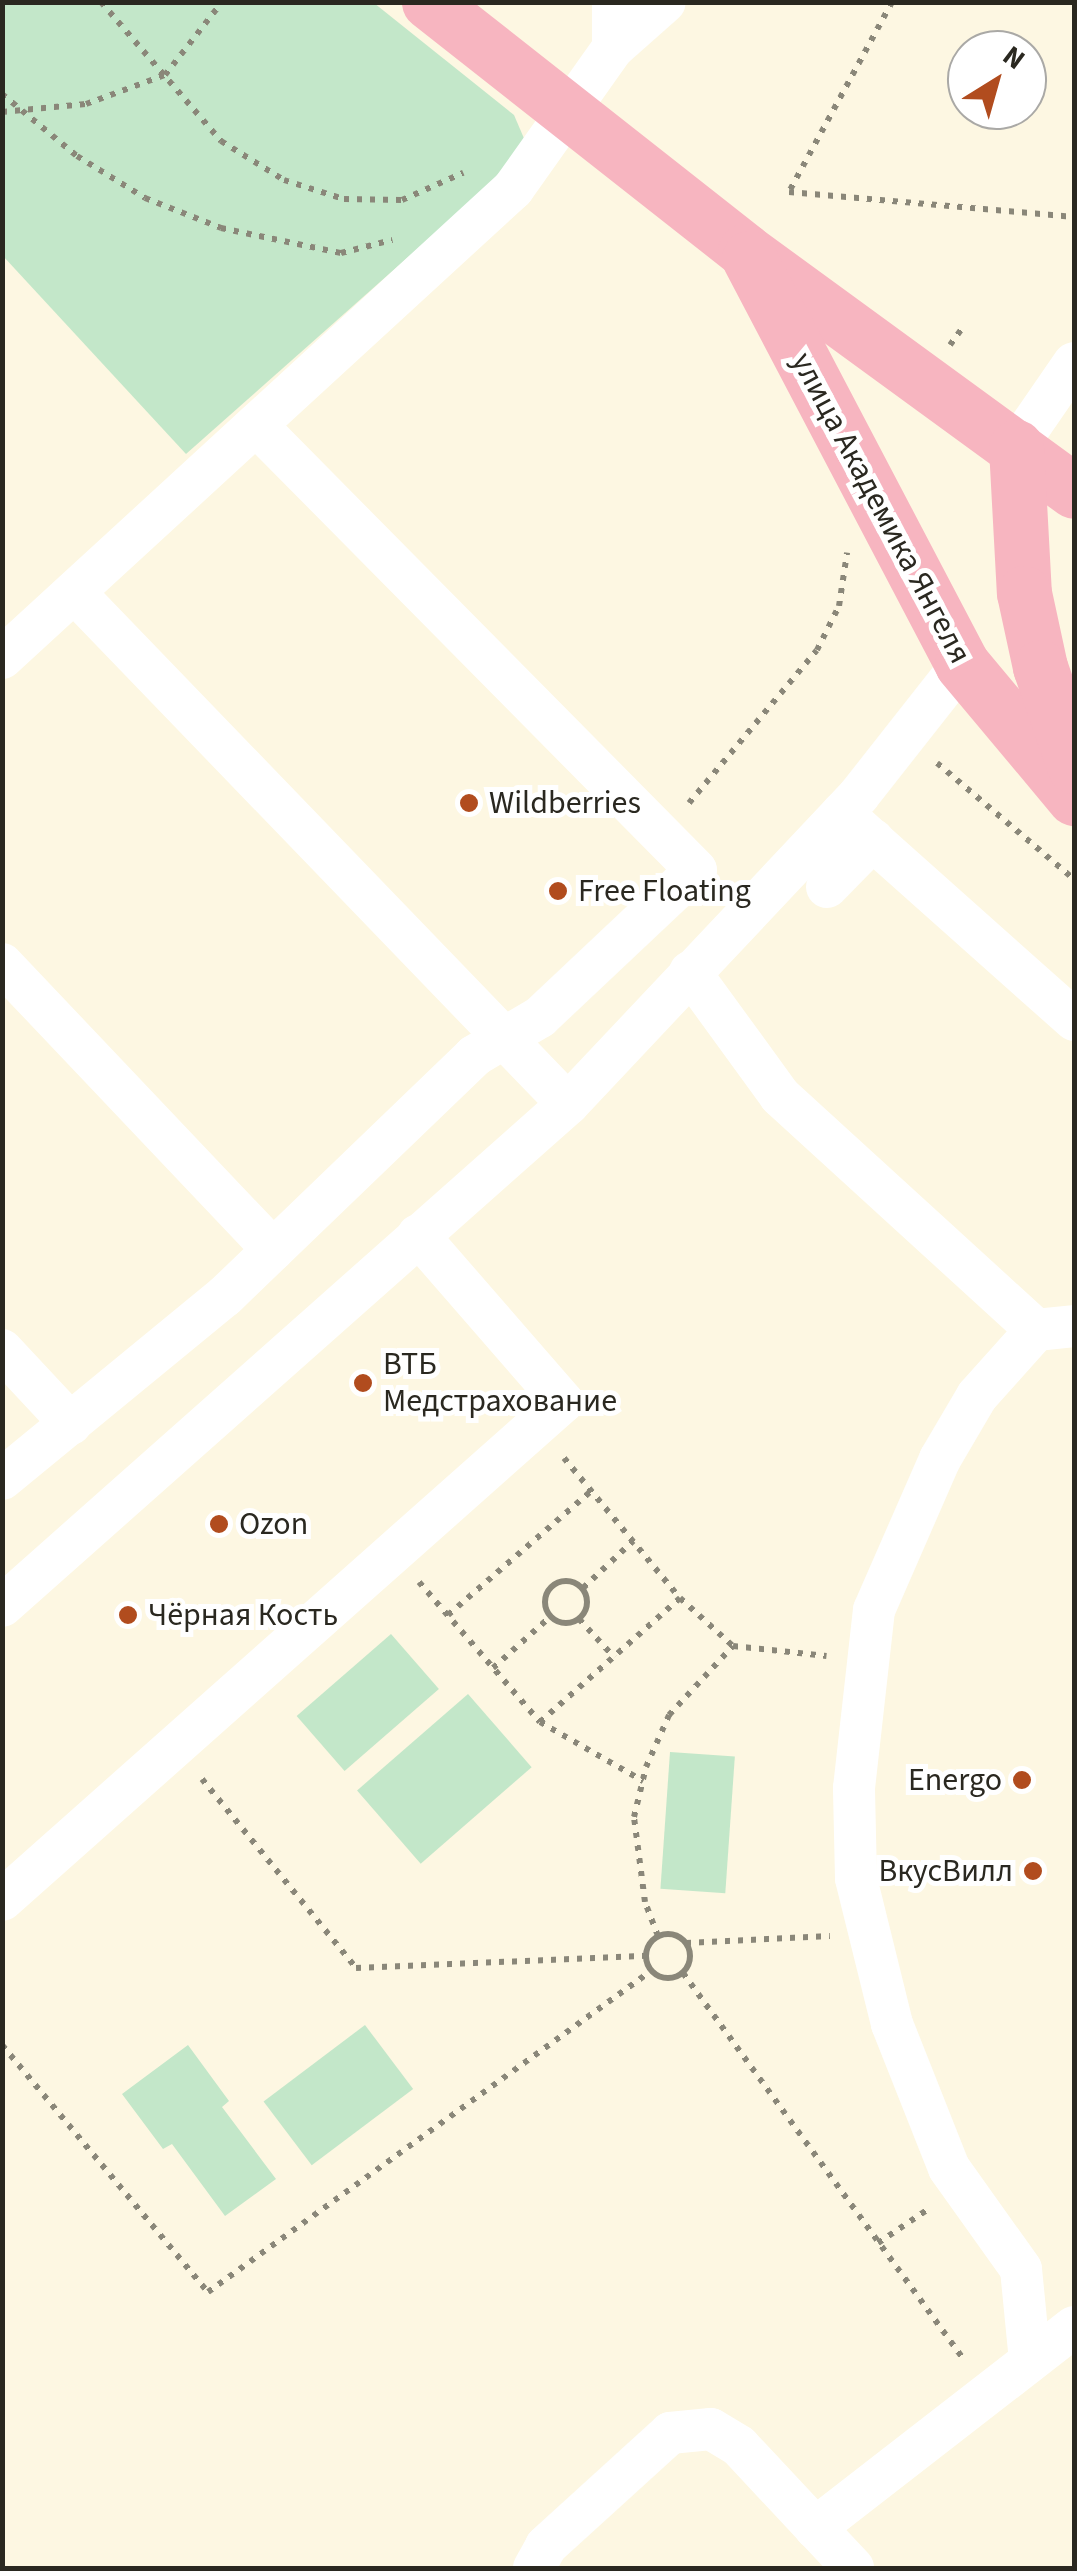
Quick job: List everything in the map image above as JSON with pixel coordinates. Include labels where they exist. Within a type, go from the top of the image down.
[{"type":"main road","name":"улица Академика Янгеля","points":[[428,2],[745,251],[1074,491]]},
{"type":"main road","name":"улица Академика Янгеля","points":[[745,251],[962,664],[1074,798]]},
{"type":"main road","points":[[1016,447],[1024,594],[1040,667],[1074,766]]},
{"type":"street","points":[[613,2],[613,48]]},
{"type":"street","points":[[2,658],[512,189],[564,109],[613,48],[665,2]]},
{"type":"street","points":[[1016,447],[1074,363]]},
{"type":"street","points":[[2,1479],[273,1250],[474,1056],[540,1017],[696,870],[256,425]]},
{"type":"street","points":[[74,592],[507,1036],[568,1104]]},
{"type":"street","points":[[828,886],[905,736],[962,664]]},
{"type":"street","points":[[2,1606],[568,1104],[690,972],[858,826]]},
{"type":"street","points":[[858,826],[1074,1020]]},
{"type":"street","points":[[2,964],[273,1250]]},
{"type":"street","points":[[690,972],[780,1096],[1055,1328],[977,1396],[940,1459],[874,1610],[854,1806],[856,1878],[892,2024],[962,2188],[1021,2268],[1030,2361]]},
{"type":"street","points":[[2,1900],[173,1743],[563,1402],[418,1235]]},
{"type":"street","points":[[2,1350],[70,1424]]},
{"type":"street","points":[[814,2528],[1074,2327]]},
{"type":"street","points":[[534,2568],[546,2546],[670,2433],[711,2429],[739,2446],[853,2568]]},
{"type":"path","points":[[101,2],[221,140],[284,180],[344,199],[402,200],[452,179]]},
{"type":"path","points":[[2,112],[86,104],[166,75],[222,2]]},
{"type":"path","points":[[892,2],[789,192],[1074,217]]},
{"type":"path","points":[[2,94],[145,198],[221,228],[341,253],[410,236]]},
{"type":"path","points":[[662,836],[817,650],[839,606],[849,540]]},
{"type":"path","points":[[905,736],[1074,879]]},
{"type":"path","points":[[536,1425],[680,1598],[734,1646],[866,1660]]},
{"type":"path","points":[[448,1616],[592,1491]]},
{"type":"path","points":[[583,1588],[633,1541]]},
{"type":"path","points":[[392,1552],[540,1722],[643,1781]]},
{"type":"path","points":[[568,1581],[583,1588],[588,1605],[579,1619],[563,1624],[550,1617],[545,1596],[554,1584],[568,1581]]},
{"type":"path","points":[[540,1722],[680,1598]]},
{"type":"path","points":[[493,1668],[550,1617]]},
{"type":"path","points":[[579,1619],[614,1657]]},
{"type":"path","points":[[658,1936],[645,1902],[636,1832],[643,1781],[669,1715],[734,1646]]},
{"type":"path","points":[[173,1743],[356,1968],[646,1956]]},
{"type":"path","points":[[683,1974],[664,1978],[651,1971],[646,1956],[658,1936],[670,1934],[686,1943],[871,1934]]},
{"type":"path","points":[[683,1974],[691,1957],[686,1943]]},
{"type":"path","points":[[2,2045],[208,2292],[651,1971]]},
{"type":"path","points":[[683,1974],[989,2393]]},
{"type":"path","points":[[878,2242],[962,2188]]},
{"type":"green space","points":[[3,3],[374,3],[514,115],[529,150],[186,454],[3,256]]},
{"type":"green space","points":[[391,1634],[439,1689],[345,1771],[297,1716]]},
{"type":"green space","points":[[468,1694],[532,1767],[421,1864],[357,1790]]},
{"type":"green space","points":[[670,1752],[735,1757],[725,1893],[660,1889]]},
{"type":"green space","points":[[365,2025],[413,2089],[312,2165],[264,2101]]},
{"type":"green space","points":[[188,2045],[229,2101],[222,2107],[276,2179],[225,2216],[172,2144],[163,2149],[122,2094]]},
{"type":"place","name":"Wildberries","points":[[469,803]]},
{"type":"place","name":"Free Floating","points":[[558,891]]},
{"type":"place","name":"ВТБ Медстрахование","points":[[363,1383]]},
{"type":"place","name":"Ozon","points":[[219,1524]]},
{"type":"place","name":"Чёрная Кость","points":[[128,1615]]},
{"type":"place","name":"Energo","points":[[1022,1780]]},
{"type":"place","name":"ВкусВилл","points":[[1033,1871]]}]
